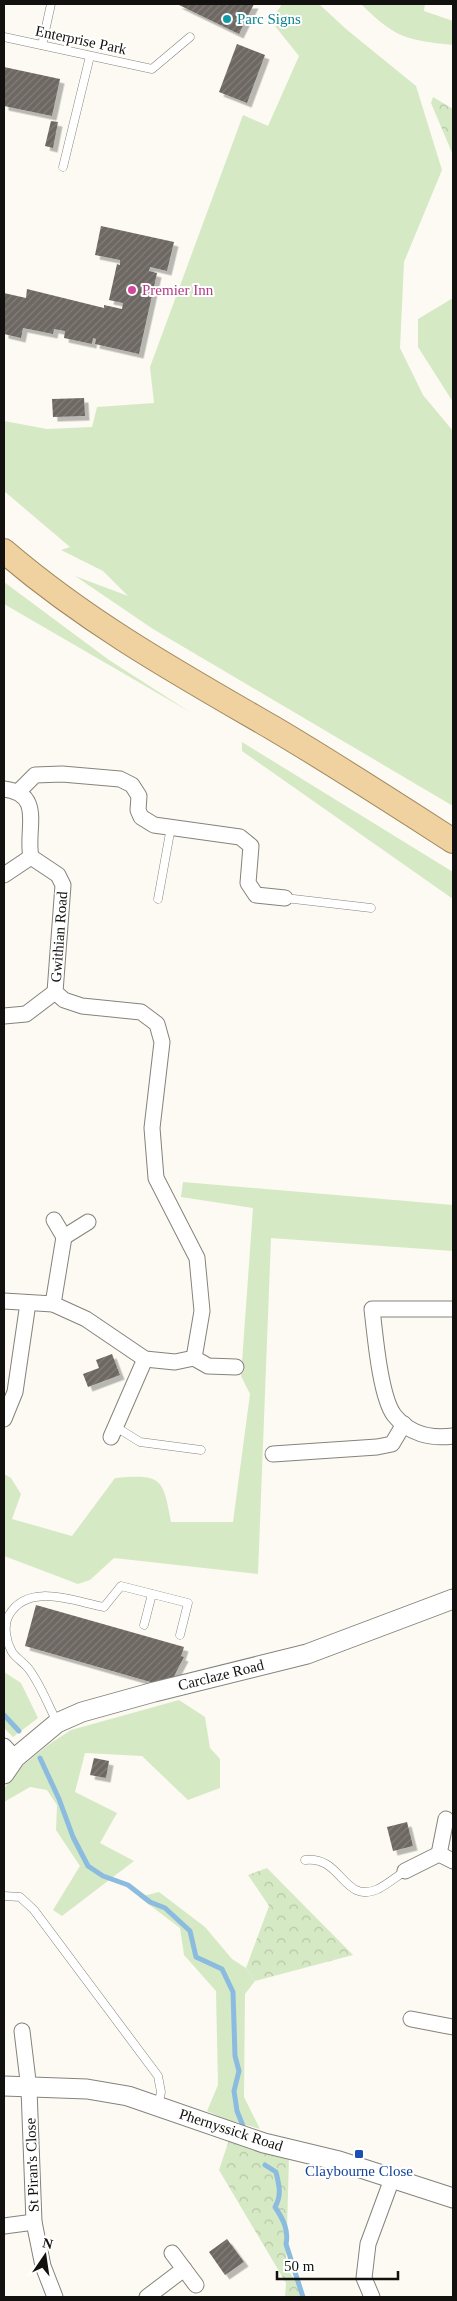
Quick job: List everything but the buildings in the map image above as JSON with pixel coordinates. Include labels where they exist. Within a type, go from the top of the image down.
[{"type":"highway","points":[[4,552],[59,597],[116,636],[338,767],[453,841]]},
{"type":"street","points":[[4,875],[31,858],[28,847],[31,830],[28,800],[11,790],[35,775],[62,774],[120,779],[132,785],[138,796],[138,810],[141,817],[154,825],[240,836],[251,846],[248,883],[256,895],[285,898]]},
{"type":"street","name":"Gwithian Road","points":[[31,858],[58,875],[63,885],[55,992],[64,1000],[82,1006],[141,1012],[157,1024],[162,1042],[152,1128],[156,1178],[197,1258],[202,1311],[194,1358]]},
{"type":"street","points":[[4,1016],[26,1014],[55,992]]},
{"type":"street","points":[[53,1304],[64,1237],[54,1220]]},
{"type":"street","points":[[64,1237],[88,1222]]},
{"type":"street","points":[[4,1301],[53,1304],[86,1319],[145,1360],[175,1362],[194,1358],[208,1366],[236,1367]]},
{"type":"street","points":[[4,1419],[15,1392],[28,1303]]},
{"type":"street","points":[[453,1309],[372,1309],[386,1392],[394,1414],[404,1424],[425,1437],[453,1436]]},
{"type":"street","points":[[114,1432],[145,1360]]},
{"type":"street","points":[[272,1454],[377,1447],[392,1444],[404,1424]]},
{"type":"street","name":"Carclaze Road","points":[[4,1774],[10,1752],[57,1723],[82,1712],[307,1654],[453,1599]]},
{"type":"street","points":[[439,1854],[446,1819]]},
{"type":"street","points":[[439,1854],[453,1861]]},
{"type":"street","points":[[405,1871],[439,1854]]},
{"type":"street","points":[[411,2019],[453,2027]]},
{"type":"street","name":"St Piran's Close","points":[[22,2030],[29,2089],[34,2222],[43,2266],[56,2297]]},
{"type":"street","name":"Phernyssick Road","points":[[4,2086],[29,2089],[87,2089],[128,2096],[264,2143],[339,2161],[453,2198]]},
{"type":"street","points":[[372,2297],[364,2278],[368,2244],[392,2179]]},
{"type":"street","points":[[4,2226],[34,2222]]},
{"type":"street","points":[[172,2253],[196,2285]]},
{"type":"street","points":[[147,2297],[184,2269]]},
{"type":"lane","points":[[42,45],[51,4]]},
{"type":"lane","name":"Enterprise Park","points":[[4,38],[152,69],[190,37]]},
{"type":"lane","points":[[63,167],[90,56]]},
{"type":"lane","points":[[158,899],[171,827]]},
{"type":"lane","points":[[285,898],[371,908]]},
{"type":"lane","points":[[114,1432],[140,1442],[201,1450]]},
{"type":"lane","points":[[57,1723],[29,1669],[13,1653],[6,1638],[5,1622],[14,1606],[29,1597],[44,1595],[104,1607],[121,1586],[188,1603],[180,1635]]},
{"type":"lane","points":[[144,1625],[152,1594]]},
{"type":"lane","points":[[305,1860],[315,1859],[330,1865],[353,1890],[361,1893],[378,1889],[405,1871]]},
{"type":"lane","points":[[4,1896],[20,1897],[34,1910],[158,2076],[161,2092],[158,2106]]},
{"type":"green space","points":[[282,4],[319,4],[346,29],[416,86],[442,170],[404,262],[400,348],[423,395],[453,431],[453,806],[153,629],[75,576],[128,596],[103,571],[61,550],[70,547],[4,491],[4,421],[47,429],[92,427],[97,407],[154,403],[150,367],[243,115],[268,126],[299,56],[271,21]]},
{"type":"green space","points":[[361,4],[425,4],[424,11],[453,21],[453,45],[412,39],[393,31]]},
{"type":"green space","points":[[433,97],[453,109],[453,155],[431,103]]},
{"type":"green space","points":[[453,298],[453,402],[418,347],[418,319]]},
{"type":"green space","points":[[4,582],[109,660],[190,712],[4,604]]},
{"type":"green space","points":[[242,742],[453,872],[453,899],[242,751]]},
{"type":"green space","points":[[183,1182],[453,1205],[453,1251],[271,1238],[258,1574],[114,1558],[90,1580],[78,1584],[4,1556],[4,1474],[11,1478],[21,1494],[12,1519],[72,1536],[115,1478],[142,1477],[158,1482],[165,1496],[171,1522],[233,1522],[250,1394],[241,1376],[253,1208],[181,1197]]},
{"type":"green space","points":[[4,1672],[21,1683],[38,1718],[13,1737],[4,1728]]},
{"type":"green space","points":[[179,1700],[205,1717],[210,1748],[220,1759],[220,1788],[188,1800],[142,1756],[85,1753],[75,1792],[117,1813],[100,1843],[134,1861],[62,1916],[53,1910],[80,1866],[56,1830],[57,1805],[47,1790],[30,1787],[4,1802],[4,1789],[15,1772],[48,1745],[71,1730]]},
{"type":"green space","points":[[267,1868],[353,1955],[255,1981],[246,1968],[269,1906],[248,1875]]},
{"type":"green space","points":[[159,1892],[205,1927],[232,1959],[246,1968],[255,1981],[245,1994],[244,2097],[260,2129],[225,2119],[207,2111],[218,2085],[216,1991],[184,1955],[180,1928],[139,1897]]},
{"type":"green space","points":[[230,2137],[289,2157],[286,2267],[306,2297],[285,2297],[286,2283],[219,2170]]},
{"type":"waterway","points":[[4,1715],[19,1731]]},
{"type":"waterway","points":[[40,1758],[59,1799],[73,1837],[88,1866],[103,1876],[128,1885],[150,1902],[165,1908],[190,1931],[196,1957],[222,1969],[233,1992],[235,2056],[239,2071],[234,2091],[237,2111],[243,2126]]},
{"type":"waterway","points":[[265,2165],[276,2172],[279,2194],[275,2207],[285,2225],[287,2234],[286,2244],[303,2297]]},
{"type":"place","name":"Parc Signs","points":[[227,19]]},
{"type":"place","name":"Premier Inn","points":[[132,290]]},
{"type":"place","name":"Claybourne Close","points":[[359,2154]]}]
